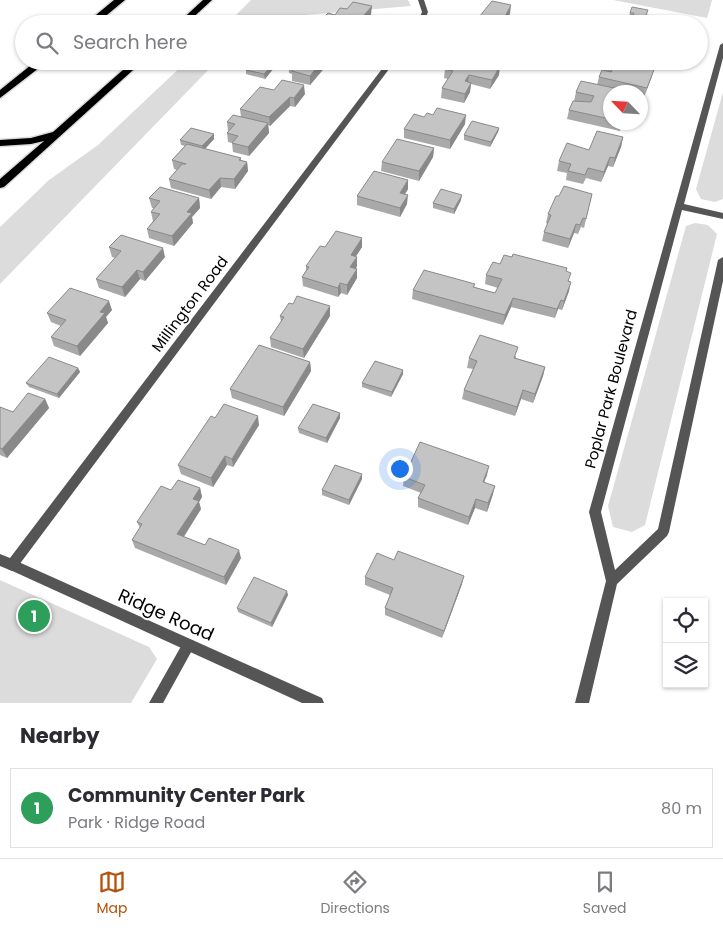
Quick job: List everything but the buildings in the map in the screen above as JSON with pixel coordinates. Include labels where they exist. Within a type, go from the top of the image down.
[{"type":"highway","points":[[101,15],[120,0]]},
{"type":"highway","points":[[0,95],[32,70]]},
{"type":"main road","points":[[191,15],[208,0]]},
{"type":"main road","points":[[0,185],[129,70]]},
{"type":"main road","points":[[0,143],[31,141],[59,133]]},
{"type":"street","points":[[421,0],[425,12],[424,15]]},
{"type":"street","name":"Poplar Park Boulevard","points":[[582,703],[612,581],[595,512],[723,47]]},
{"type":"street","name":"Millington Road","points":[[6,562],[385,70]]},
{"type":"street","points":[[678,206],[723,216]]},
{"type":"street","points":[[612,581],[663,532],[723,260]]},
{"type":"street","name":"Ridge Road","points":[[6,562],[317,703]]},
{"type":"street","points":[[156,703],[189,646]]},
{"type":"shaded area","points":[[251,0],[408,0],[411,6],[305,15],[236,15]]},
{"type":"shaded area","points":[[613,0],[712,0],[708,15],[691,15]]},
{"type":"shaded area","points":[[177,70],[208,70],[0,284],[0,227],[49,180],[98,145]]},
{"type":"shaded area","points":[[723,92],[723,199],[715,202],[701,199],[696,189]]},
{"type":"shaded area","points":[[695,223],[708,225],[717,234],[645,525],[632,532],[613,527],[608,506],[686,226]]},
{"type":"shaded area","points":[[0,580],[149,647],[157,659],[131,703],[0,703]]},
{"type":"place","name":"Community Center Park","points":[[34,616]]}]
